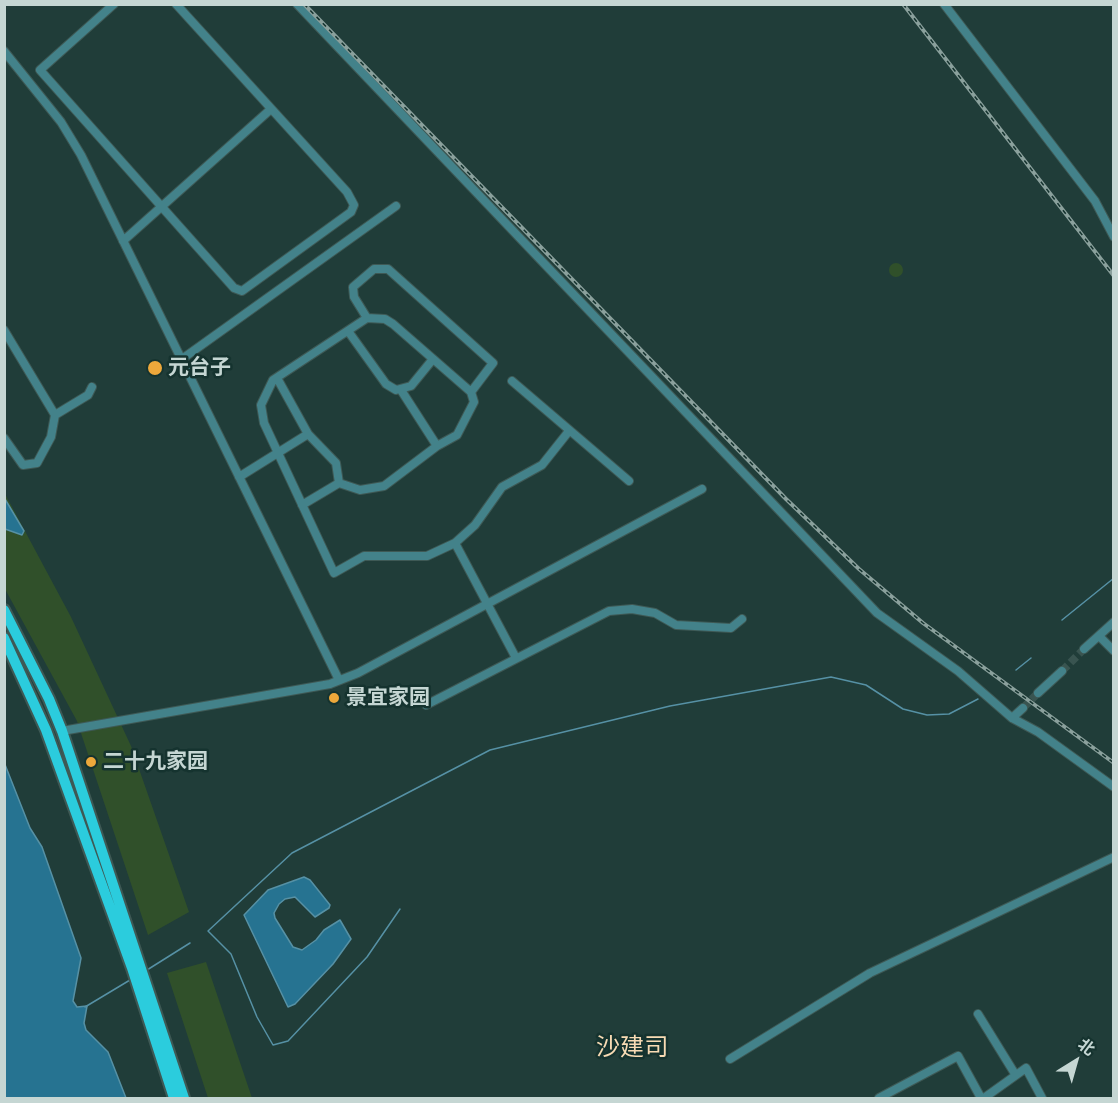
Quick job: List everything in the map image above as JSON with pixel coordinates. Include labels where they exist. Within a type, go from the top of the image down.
[{"type":"main road","points":[[4,610],[62,730],[174,1098]]},
{"type":"main road","points":[[4,638],[46,730],[136,968]]},
{"type":"main road","points":[[142,987],[184,1098]]},
{"type":"street","points":[[114,4],[40,70],[234,288],[242,291],[351,212],[354,205],[347,192],[176,4]]},
{"type":"street","points":[[297,4],[878,613],[958,671],[1012,717],[1038,732],[1113,787]]},
{"type":"street","points":[[944,4],[1095,201],[1113,237]]},
{"type":"street","points":[[4,51],[61,122],[81,155],[339,680]]},
{"type":"street","points":[[123,241],[271,109]]},
{"type":"street","points":[[182,359],[396,206]]},
{"type":"street","points":[[367,318],[354,297],[353,287],[374,269],[388,269],[493,363],[471,392]]},
{"type":"street","points":[[302,505],[339,483],[360,490],[384,486],[437,446],[457,435],[467,420],[474,402],[471,392],[385,319],[367,318],[277,378],[267,389],[261,405],[264,423],[302,505],[334,573],[364,556],[427,556],[455,543],[475,525],[502,487],[542,465],[569,431]]},
{"type":"street","points":[[4,330],[55,415],[51,437],[37,463],[23,465],[4,438]]},
{"type":"street","points":[[348,331],[386,384],[401,390],[437,446]]},
{"type":"street","points":[[401,390],[411,386],[433,360]]},
{"type":"street","points":[[277,378],[308,434],[331,455],[336,463],[339,483]]},
{"type":"street","points":[[512,381],[629,481]]},
{"type":"street","points":[[55,415],[88,395],[92,387]]},
{"type":"street","points":[[239,477],[273,458],[308,434]]},
{"type":"street","points":[[62,730],[330,684],[358,673],[702,489]]},
{"type":"street","points":[[455,543],[516,658]]},
{"type":"street","points":[[426,705],[609,611],[632,609],[655,613],[676,626],[731,628],[742,619]]},
{"type":"street","points":[[1084,649],[1113,622]]},
{"type":"street","points":[[1099,636],[1113,651]]},
{"type":"street","points":[[1038,693],[1062,671]]},
{"type":"street","points":[[1012,717],[1023,708]]},
{"type":"street","points":[[730,1059],[870,973],[1113,857]]},
{"type":"street","points":[[978,1014],[1014,1074]]},
{"type":"street","points":[[879,1098],[958,1056],[982,1098],[1014,1074],[1026,1068],[1042,1098]]},
{"type":"green space","points":[[893,263],[899,263],[903,270],[899,277],[893,277],[889,273],[889,267]]},
{"type":"green space","points":[[4,492],[71,617],[131,746],[189,912],[148,935],[77,721],[5,589]]},
{"type":"green space","points":[[206,962],[252,1098],[208,1098],[167,973]]},
{"type":"water","points":[[5,499],[24,531],[22,535],[5,529]]},
{"type":"water","points":[[4,762],[30,828],[42,847],[81,958],[73,1001],[77,1007],[87,1006],[84,1023],[86,1030],[108,1052],[126,1098],[5,1098]]},
{"type":"water","points":[[304,877],[310,880],[330,905],[315,917],[295,897],[285,899],[279,904],[274,913],[275,918],[293,947],[302,950],[316,940],[324,930],[340,920],[351,939],[333,964],[295,1004],[288,1007],[244,915],[268,890]]},
{"type":"waterway","points":[[1062,620],[1114,578]]},
{"type":"waterway","points":[[1016,670],[1031,658]]},
{"type":"waterway","points":[[400,909],[367,957],[288,1041],[273,1045],[257,1017],[231,954],[208,931],[292,853],[490,750],[670,706],[831,677],[866,685],[903,709],[927,715],[949,714],[978,699]]},
{"type":"waterway","points":[[147,970],[190,943]]},
{"type":"waterway","points":[[85,1007],[130,980]]},
{"type":"tunnel","points":[[1062,671],[1084,649]]},
{"type":"tunnel","points":[[1023,708],[1038,693]]},
{"type":"railway","points":[[304,4],[786,499],[859,569],[923,623],[1114,763]]},
{"type":"railway","points":[[903,4],[1114,276]]},
{"type":"place","name":"元台子","points":[[155,368]]},
{"type":"place","name":"景宜家园","points":[[334,698]]},
{"type":"place","name":"二十九家园","points":[[91,762]]},
{"type":"district","name":"沙建司","points":[[632,1049]]}]
